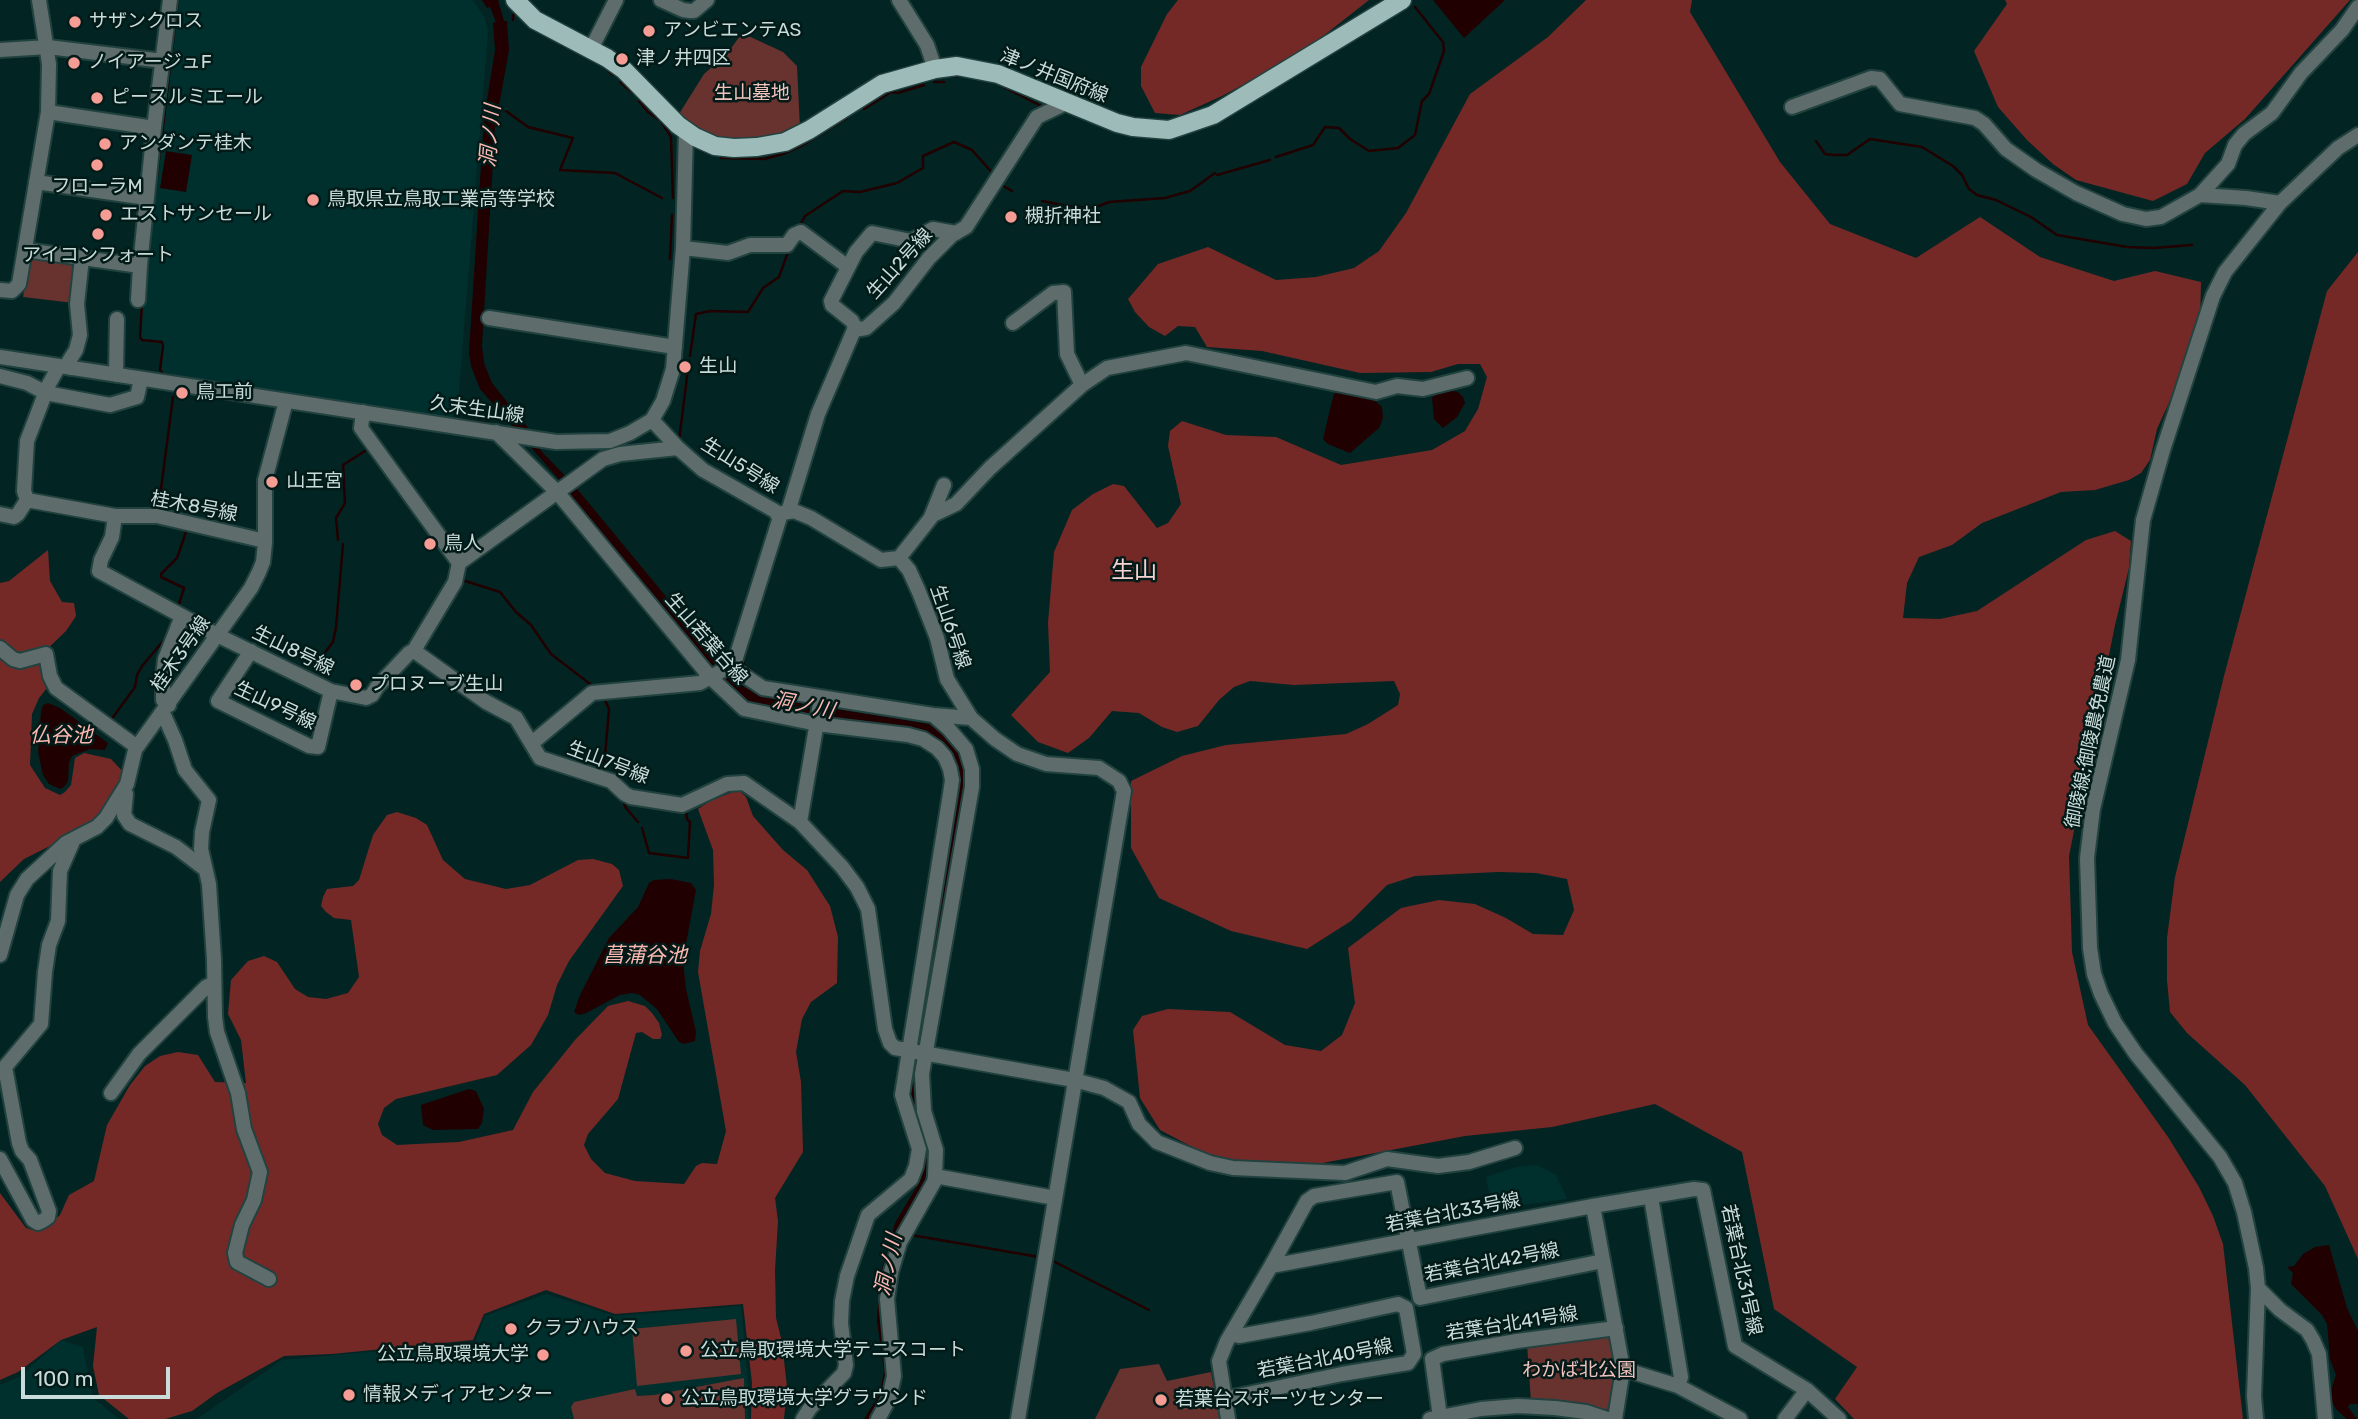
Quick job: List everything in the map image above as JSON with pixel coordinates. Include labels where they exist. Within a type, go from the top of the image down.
[{"type":"main road","name":"津ノ井国府線","points":[[515,0],[536,20],[624,70],[686,131],[715,146],[757,147],[785,142],[809,130],[882,84],[934,69],[957,66],[998,74],[1101,118],[1133,127],[1169,130],[1213,115],[1402,0]]},
{"type":"street","points":[[0,290],[12,291],[19,284],[48,112],[48,47],[39,0]]},
{"type":"street","points":[[138,300],[154,128],[170,0]]},
{"type":"street","points":[[591,49],[616,0]]},
{"type":"street","points":[[661,0],[683,10],[694,11],[707,0]]},
{"type":"street","points":[[899,0],[927,45],[934,69]]},
{"type":"street","points":[[1792,107],[1871,78],[1880,79],[1900,104],[1975,118],[1984,124],[2006,149],[2036,170],[2076,192],[2123,214],[2146,219],[2161,218],[2200,195],[2228,164],[2235,145],[2272,113],[2301,73],[2342,30],[2358,7]]},
{"type":"street","points":[[0,50],[48,47],[163,61]]},
{"type":"street","name":"生山2号線","points":[[856,330],[866,328],[894,303],[929,258],[966,227],[1037,117],[1063,102]]},
{"type":"street","points":[[48,112],[154,128]]},
{"type":"street","points":[[678,448],[652,420],[663,401],[673,369],[683,248],[686,131]]},
{"type":"street","name":"御陵線;御陵農免農道","points":[[2256,1419],[2254,1396],[2258,1288],[2244,1212],[2235,1184],[2220,1157],[2136,1054],[2115,1023],[2101,994],[2094,974],[2090,948],[2087,858],[2093,809],[2128,660],[2143,520],[2213,296],[2225,272],[2280,203],[2338,148],[2358,135]]},
{"type":"street","points":[[36,182],[147,198]]},
{"type":"street","points":[[2200,195],[2280,203]]},
{"type":"street","points":[[956,233],[933,229],[911,241],[872,233],[848,267],[831,300],[832,305],[852,321],[856,330],[818,414],[783,513],[794,511],[810,518],[881,560],[899,558],[930,518],[962,498],[990,468],[1082,385],[1107,368],[1186,353],[1376,393],[1397,386],[1423,389],[1467,378]]},
{"type":"street","points":[[683,248],[728,253],[750,245],[787,245],[794,235],[801,232],[848,267]]},
{"type":"street","points":[[25,250],[140,266]]},
{"type":"street","points":[[0,514],[14,517],[27,500],[24,491],[27,441],[46,393],[76,350],[82,258]]},
{"type":"street","points":[[1013,323],[1053,293],[1064,292],[1067,354],[1082,385]]},
{"type":"street","points":[[489,318],[675,347]]},
{"type":"street","points":[[116,375],[117,319]]},
{"type":"street","name":"久末生山線","points":[[0,357],[556,442],[610,441],[652,420]]},
{"type":"street","points":[[0,376],[27,383],[46,393],[110,405],[137,397],[141,379]]},
{"type":"street","name":"桂木3号線","points":[[136,746],[166,709],[218,635],[255,580],[263,562],[265,480],[286,401]]},
{"type":"street","points":[[363,412],[361,428],[459,564],[455,582],[416,649]]},
{"type":"street","name":"生山若葉台線","points":[[496,432],[557,492],[711,678],[744,709],[817,724],[908,735],[923,739],[945,757],[952,780],[909,1052]]},
{"type":"street","name":"生山5号線","points":[[459,564],[603,459],[620,454],[678,448],[703,470],[783,513],[740,649],[734,664],[730,666]]},
{"type":"street","points":[[930,518],[944,485]]},
{"type":"street","name":"桂木8号線","points":[[27,500],[116,516],[157,516],[265,541]]},
{"type":"street","name":"生山8号線","points":[[116,516],[112,537],[99,571],[218,635],[331,691],[366,698],[416,649]]},
{"type":"street","name":"生山6号線","points":[[899,558],[909,570],[919,592],[937,638],[947,679],[971,718],[1017,754],[1046,764],[1099,768],[1119,781],[1124,790],[1074,1080]]},
{"type":"street","points":[[182,616],[164,668],[163,700],[185,770],[209,800],[201,849],[209,884],[217,1032],[238,1093],[244,1129],[260,1172],[254,1200],[242,1225],[235,1253],[237,1262],[269,1279]]},
{"type":"street","points":[[0,648],[13,659],[20,661],[46,654],[52,683],[136,746],[126,786],[124,815],[130,824],[176,847],[205,869]]},
{"type":"street","name":"生山7号線","points":[[416,649],[417,653],[486,702],[516,718],[540,758],[611,781],[631,797],[682,805],[727,784],[744,783],[800,822]]},
{"type":"street","name":"生山9号線","points":[[251,651],[218,701],[309,746],[318,747],[331,691]]},
{"type":"street","points":[[531,743],[593,693],[700,683],[730,666],[762,688],[933,715],[971,718]]},
{"type":"street","points":[[821,698],[800,822],[842,867],[857,887],[868,909],[885,1028],[890,1043],[895,1048],[1074,1080],[1104,1088],[1129,1102],[1139,1124],[1157,1142],[1210,1163],[1233,1168],[1345,1173],[1387,1159],[1438,1166],[1469,1162],[1515,1148]]},
{"type":"street","points":[[878,1419],[889,1399],[894,1376],[887,1299],[891,1272],[900,1241],[935,1176],[936,1150],[924,1111],[922,1091],[972,787],[972,769],[965,749],[948,727],[933,715]]},
{"type":"street","points":[[0,955],[17,895],[27,878],[55,852],[97,827],[106,818],[126,786]]},
{"type":"street","points":[[0,1159],[33,1220],[38,1223],[48,1217],[50,1211],[30,1160],[19,1143],[5,1067],[41,1024],[45,972],[58,921],[60,872],[74,839]]},
{"type":"street","points":[[111,1093],[139,1054],[206,987],[214,983]]},
{"type":"street","points":[[803,1419],[844,1373],[846,1365],[841,1323],[842,1301],[853,1257],[868,1215],[911,1179],[916,1166],[919,1149],[902,1095],[909,1052]]},
{"type":"street","points":[[1018,1419],[1074,1080]]},
{"type":"street","points":[[935,1176],[1055,1198]]},
{"type":"street","name":"若葉台北42号線","points":[[1271,1266],[1307,1201],[1314,1196],[1397,1182],[1420,1298],[1603,1261]]},
{"type":"street","name":"若葉台北31号線","points":[[1593,1206],[1695,1189],[1703,1190],[1735,1346],[1807,1390],[1839,1419]]},
{"type":"street","points":[[1651,1197],[1681,1377],[1678,1386]]},
{"type":"street","points":[[1593,1206],[1623,1369],[1615,1419]]},
{"type":"street","name":"若葉台北33号線","points":[[1271,1266],[1593,1206]]},
{"type":"street","points":[[1227,1419],[1219,1361],[1231,1334],[1271,1266]]},
{"type":"street","points":[[2258,1288],[2280,1310],[2307,1330],[2313,1340],[2319,1354],[2325,1419]]},
{"type":"street","name":"若葉台北40号線","points":[[1224,1399],[1408,1363],[1414,1354],[1406,1308],[1398,1304],[1311,1323],[1238,1336],[1231,1334]]},
{"type":"street","name":"若葉台北41号線","points":[[1435,1418],[1432,1359],[1443,1354],[1517,1341],[1616,1328]]},
{"type":"street","points":[[1623,1369],[1678,1386],[1740,1419]]},
{"type":"street","points":[[1785,1419],[1807,1390]]},
{"type":"street","points":[[1435,1418],[1481,1409],[1518,1406],[1587,1412],[1607,1419]]},
{"type":"shaded area","name":"鳥取県立鳥取工業高等学校","points":[[175,0],[472,0],[475,3],[485,19],[488,32],[458,402],[454,407],[453,419],[163,375],[159,371],[161,343],[141,341],[138,337]]},
{"type":"shaded area","points":[[1178,0],[1369,0],[1322,37],[1222,96],[1180,115],[1155,113],[1141,86],[1141,67],[1167,14]]},
{"type":"shaded area","points":[[1586,0],[1692,0],[1690,12],[1780,162],[1830,224],[1916,258],[1980,217],[2040,257],[2114,281],[2155,271],[2201,282],[2200,320],[2187,363],[2157,429],[2150,460],[2141,473],[2129,480],[2095,490],[2061,492],[1982,523],[1952,545],[1919,557],[1907,583],[1903,618],[1940,619],[1977,611],[2086,540],[2115,531],[2131,541],[2129,568],[2069,856],[2072,952],[2088,1025],[2168,1137],[2199,1187],[2213,1216],[2223,1244],[2243,1419],[1854,1419],[1835,1399],[1857,1367],[1774,1309],[1742,1152],[1655,1104],[1552,1127],[1465,1136],[1312,1165],[1221,1162],[1160,1130],[1140,1098],[1133,1030],[1142,1016],[1168,1009],[1230,1012],[1285,1045],[1321,1051],[1342,1035],[1355,1003],[1348,948],[1401,908],[1439,900],[1475,904],[1533,934],[1563,935],[1574,910],[1567,879],[1536,873],[1498,872],[1415,876],[1387,885],[1351,921],[1307,949],[1231,931],[1159,898],[1131,848],[1131,781],[1182,756],[1226,745],[1346,734],[1398,705],[1400,694],[1394,681],[1294,685],[1250,681],[1234,687],[1219,700],[1198,726],[1177,732],[1162,727],[1139,713],[1112,711],[1089,738],[1068,753],[1038,742],[1011,715],[1050,672],[1048,623],[1054,552],[1072,510],[1093,494],[1113,484],[1124,486],[1157,528],[1168,523],[1181,504],[1168,446],[1170,431],[1182,421],[1226,435],[1276,437],[1341,465],[1432,450],[1465,431],[1478,409],[1487,377],[1480,364],[1458,364],[1431,372],[1360,373],[1262,351],[1207,347],[1195,327],[1178,326],[1165,336],[1149,327],[1135,312],[1128,299],[1158,264],[1208,247],[1276,280],[1316,277],[1354,268],[1379,251],[1406,213],[1470,94],[1548,37]]},
{"type":"shaded area","points":[[2005,0],[2350,0],[2245,119],[2205,153],[2187,184],[2153,201],[2076,180],[2053,164],[2027,140],[1998,107],[1974,51],[2007,4]]},
{"type":"shaded area","points":[[2358,252],[2358,1259],[2325,1186],[2245,1085],[2187,1033],[2170,1012],[2167,938],[2175,877],[2224,676],[2327,291]]},
{"type":"shaded area","points":[[48,550],[50,581],[62,602],[74,603],[76,616],[66,631],[44,652],[21,659],[0,647],[0,583],[9,581]]},
{"type":"shaded area","points":[[0,655],[11,659],[42,656],[51,683],[39,698],[32,714],[30,765],[45,788],[60,795],[65,792],[71,785],[75,758],[84,753],[111,759],[123,772],[122,781],[100,821],[24,859],[0,882]]},
{"type":"shaded area","points":[[733,792],[741,792],[746,797],[753,816],[783,850],[807,870],[830,906],[838,937],[837,983],[811,1002],[802,1019],[796,1052],[801,1082],[803,1152],[775,1198],[778,1221],[776,1318],[782,1342],[787,1387],[784,1419],[751,1419],[752,1383],[743,1304],[615,1314],[546,1290],[484,1314],[473,1340],[284,1356],[217,1393],[192,1411],[165,1419],[129,1419],[99,1395],[93,1366],[97,1327],[61,1340],[18,1372],[0,1380],[0,1193],[26,1228],[36,1231],[45,1228],[60,1215],[69,1195],[94,1181],[107,1125],[130,1085],[145,1066],[160,1056],[178,1052],[198,1055],[215,1082],[246,1083],[241,1040],[228,1014],[231,980],[248,961],[264,956],[277,962],[295,989],[308,997],[326,999],[348,993],[359,977],[351,920],[334,918],[321,906],[327,889],[353,886],[359,880],[373,835],[387,815],[397,812],[427,825],[443,860],[465,879],[506,889],[530,885],[578,860],[593,859],[612,864],[619,870],[623,886],[569,961],[557,985],[548,1015],[531,1045],[497,1075],[396,1099],[384,1108],[378,1124],[382,1135],[397,1145],[459,1142],[513,1130],[533,1092],[575,1040],[608,1006],[628,1001],[645,1006],[652,1013],[659,1023],[662,1035],[660,1039],[653,1039],[642,1032],[636,1033],[618,1099],[588,1134],[584,1145],[591,1159],[605,1173],[635,1181],[684,1184],[696,1166],[702,1163],[717,1164],[726,1131],[698,972],[700,951],[711,914],[713,850],[698,809]]},
{"type":"shaded area","points":[[1537,1165],[1556,1175],[1567,1199],[1492,1209],[1486,1177],[1516,1167]]},
{"type":"shaded area","name":"公立鳥取環境大学","points":[[546,1294],[615,1316],[741,1306],[749,1394],[748,1419],[197,1419],[282,1360],[475,1342],[485,1316]]},
{"type":"shaded area","points":[[61,1340],[83,1347],[93,1398],[119,1419],[0,1419],[0,1385],[19,1377]]},
{"type":"green space","name":"生山墓地","points":[[742,33],[783,52],[797,66],[800,128],[768,140],[727,143],[681,122],[679,114],[704,74],[727,54]]},
{"type":"green space","points":[[34,255],[79,262],[74,303],[23,297],[29,260]]},
{"type":"green space","name":"公立鳥取環境大学テニスコート","points":[[736,1319],[741,1374],[637,1386],[632,1329]]},
{"type":"green space","name":"わかば北公園","points":[[1606,1333],[1611,1337],[1614,1361],[1608,1409],[1603,1411],[1531,1402],[1527,1344]]},
{"type":"green space","name":"若葉台スポーツセンター","points":[[1159,1364],[1167,1381],[1211,1372],[1220,1419],[1095,1419],[1120,1369]]},
{"type":"green space","name":"公立鳥取環境大学グラウンド","points":[[744,1378],[745,1419],[574,1419],[571,1407],[574,1402],[635,1389],[637,1396],[654,1395]]},
{"type":"water","name":"洞ノ川","points":[[482,0],[498,0],[504,21],[507,21],[509,50],[495,128],[482,346],[484,363],[492,383],[528,428],[526,430],[543,453],[573,484],[712,652],[746,684],[744,687],[765,697],[929,724],[956,746],[966,771],[968,783],[923,1043],[932,1172],[895,1242],[888,1387],[872,1419],[864,1419],[880,1393],[884,1371],[877,1321],[880,1275],[895,1223],[920,1181],[924,1167],[925,1156],[907,1098],[946,868],[946,748],[935,738],[922,732],[798,715],[798,712],[754,703],[728,690],[563,491],[562,483],[480,389],[469,352],[484,119],[495,50],[493,23],[496,22],[490,7],[487,8]]},
{"type":"water","points":[[1433,0],[1505,0],[1464,38]]},
{"type":"water","points":[[166,151],[192,155],[186,192],[160,188]]},
{"type":"water","points":[[1448,390],[1458,392],[1465,403],[1457,417],[1443,428],[1434,419],[1432,398],[1435,394]]},
{"type":"water","points":[[1338,391],[1374,400],[1382,407],[1383,418],[1379,428],[1350,453],[1328,444],[1323,439],[1334,394]]},
{"type":"water","name":"仏谷池","points":[[48,703],[60,708],[108,743],[105,750],[90,749],[72,756],[68,781],[60,789],[49,784],[43,775],[38,752],[41,712],[43,705]]},
{"type":"water","name":"菖蒲谷池","points":[[671,879],[691,883],[696,890],[683,960],[686,989],[696,1032],[695,1041],[684,1044],[679,1042],[657,1009],[640,995],[620,995],[586,1013],[579,1015],[574,1012],[609,938],[638,907],[649,883]]},
{"type":"water","points":[[469,1089],[476,1091],[484,1109],[482,1123],[478,1129],[433,1130],[423,1125],[421,1105]]},
{"type":"water","points":[[2329,1245],[2347,1308],[2358,1331],[2358,1404],[2350,1404],[2348,1407],[2357,1419],[2347,1419],[2336,1409],[2329,1397],[2336,1375],[2330,1359],[2327,1324],[2322,1315],[2291,1284],[2293,1273],[2287,1267],[2294,1266],[2303,1254],[2315,1247]]},
{"type":"waterway","points":[[153,210],[178,0]]},
{"type":"waterway","points":[[1276,157],[1313,145],[1325,127],[1339,128],[1369,151],[1398,148],[1415,135],[1422,101],[1429,94],[1444,51],[1443,42],[1415,7]]},
{"type":"waterway","points":[[513,20],[513,15],[517,12]]},
{"type":"waterway","points":[[562,45],[572,49]]},
{"type":"waterway","points":[[601,64],[613,75]]},
{"type":"waterway","points":[[947,76],[965,76]]},
{"type":"waterway","points":[[992,81],[1045,108]]},
{"type":"waterway","points":[[620,82],[633,93]]},
{"type":"waterway","points":[[934,82],[944,82]]},
{"type":"waterway","points":[[864,109],[891,92],[898,93],[924,85]]},
{"type":"waterway","points":[[639,101],[661,121],[671,137],[673,198]]},
{"type":"waterway","name":"洞ノ川","points":[[506,111],[528,127],[573,138],[560,170],[615,173],[662,198]]},
{"type":"waterway","points":[[721,158],[764,159],[783,154],[847,118]]},
{"type":"waterway","points":[[1816,141],[1825,154],[1834,155],[1847,155],[1870,139],[1922,147],[1953,166],[1962,175],[1969,189],[1977,195],[1996,200],[2031,217],[2057,235],[2127,247],[2192,245]]},
{"type":"waterway","points":[[800,225],[805,216],[843,191],[860,192],[897,183],[923,168],[923,156],[954,142],[972,150],[995,176]]},
{"type":"waterway","points":[[1217,175],[1270,160]]},
{"type":"waterway","points":[[1042,201],[1094,208],[1109,202],[1165,198],[1190,191],[1215,173]]},
{"type":"waterway","points":[[1000,184],[1012,191]]},
{"type":"waterway","points":[[670,259],[672,215]]},
{"type":"waterway","points":[[690,356],[696,314],[710,311],[748,312],[763,288],[779,277],[788,252]]},
{"type":"waterway","points":[[142,303],[140,337],[142,340],[162,342],[160,370],[163,374],[170,375]]},
{"type":"waterway","points":[[679,441],[689,361]]},
{"type":"waterway","points":[[158,512],[173,397]]},
{"type":"waterway","points":[[458,419],[488,423]]},
{"type":"waterway","points":[[338,540],[336,518],[345,503],[343,465],[368,449]]},
{"type":"waterway","points":[[178,607],[184,588],[161,577],[161,574],[177,558],[187,529]]},
{"type":"waterway","points":[[323,655],[333,642],[336,627],[343,544]]},
{"type":"waterway","points":[[757,677],[743,662],[768,577]]},
{"type":"waterway","points":[[462,580],[500,592],[531,625],[551,654],[594,687]]},
{"type":"waterway","points":[[111,720],[135,687],[142,666],[169,634]]},
{"type":"waterway","points":[[604,767],[609,709],[605,700]]},
{"type":"waterway","points":[[622,799],[638,822]]},
{"type":"waterway","points":[[686,809],[690,822],[688,857]]},
{"type":"waterway","points":[[642,828],[649,853],[688,858]]},
{"type":"waterway","name":"洞ノ川","points":[[911,1235],[1039,1257]]},
{"type":"waterway","points":[[1049,1259],[1149,1310]]},
{"type":"place","name":"サザンクロス","points":[[75,22]]},
{"type":"place","name":"アンビエンテAS","points":[[649,31]]},
{"type":"place","name":"津ノ井四区","points":[[622,59]]},
{"type":"place","name":"ノイアージュF","points":[[74,63]]},
{"type":"place","name":"ピースルミエール","points":[[97,98]]},
{"type":"place","name":"アンダンテ桂木","points":[[105,144]]},
{"type":"place","name":"フローラM","points":[[97,165]]},
{"type":"place","name":"鳥取県立鳥取工業高等学校","points":[[313,200]]},
{"type":"place","name":"エストサンセール","points":[[106,215]]},
{"type":"place","name":"槻折神社","points":[[1011,217]]},
{"type":"place","name":"アイコンフォート","points":[[98,234]]},
{"type":"place","name":"生山","points":[[685,367]]},
{"type":"place","name":"鳥工前","points":[[182,393]]},
{"type":"place","name":"山王宮","points":[[272,482]]},
{"type":"place","name":"鳥人","points":[[430,544]]},
{"type":"place","name":"プロヌーブ生山","points":[[356,685]]},
{"type":"place","name":"クラブハウス","points":[[511,1329]]},
{"type":"place","name":"公立鳥取環境大学テニスコート","points":[[686,1351]]},
{"type":"place","name":"公立鳥取環境大学","points":[[543,1355]]},
{"type":"place","name":"情報メディアセンター","points":[[349,1395]]},
{"type":"place","name":"公立鳥取環境大学グラウンド","points":[[667,1399]]},
{"type":"place","name":"若葉台スポーツセンター","points":[[1161,1400]]},
{"type":"district","name":"生山","points":[[1134,571]]}]
